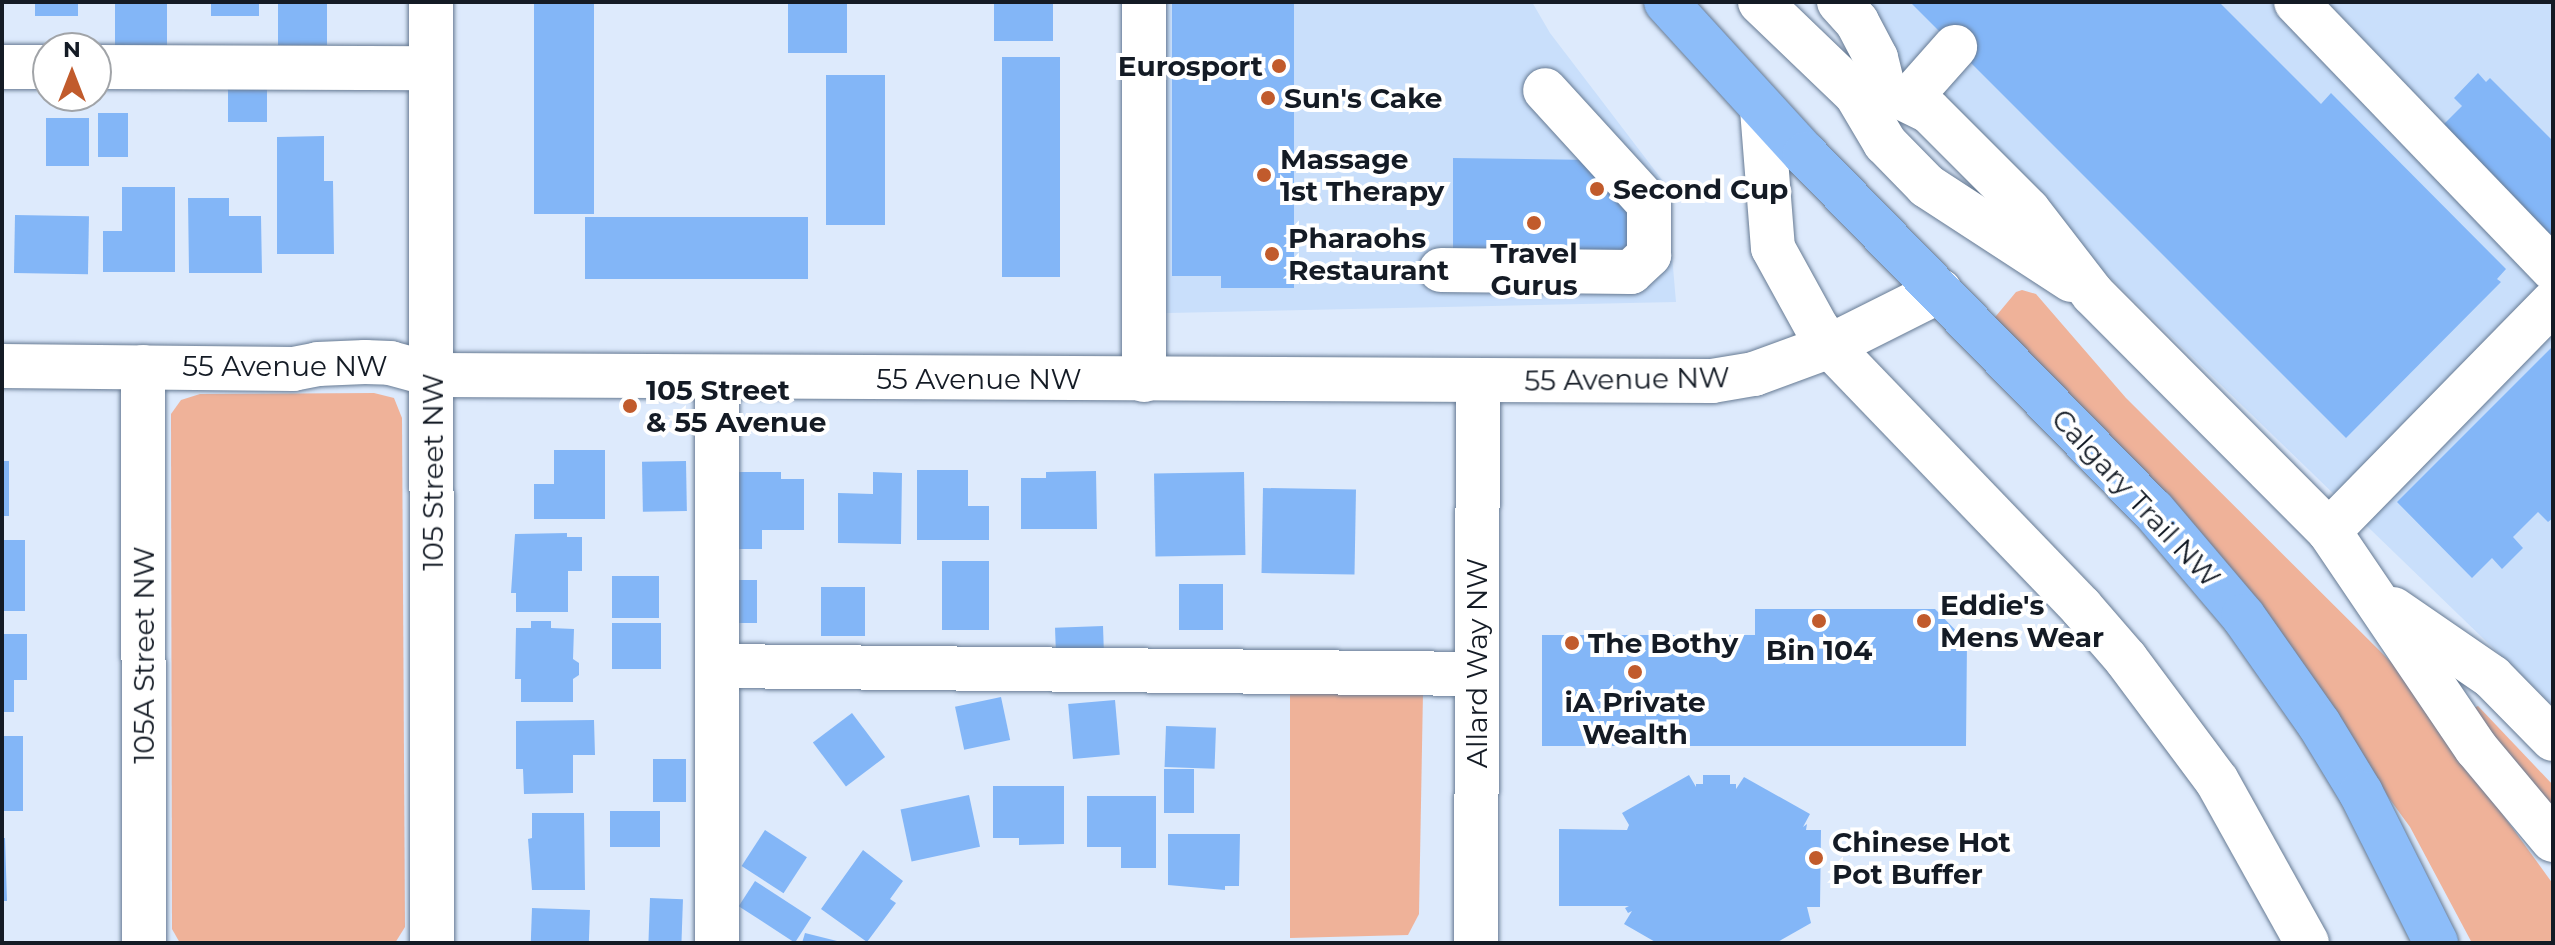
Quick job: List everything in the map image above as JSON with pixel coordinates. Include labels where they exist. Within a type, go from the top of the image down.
[{"type":"main road","name":"Calgary Trail NW","points":[[1666,2],[1762,109],[2153,510],[2243,616],[2319,724],[2361,793],[2436,943]]},
{"type":"street","name":"105 Street NW","points":[[431,2],[434,375],[432,943]]},
{"type":"street","points":[[1144,2],[1144,380]]},
{"type":"street","points":[[1760,2],[1883,96],[1929,111],[2028,210],[2093,294],[2329,531],[2476,748],[2553,840]]},
{"type":"street","points":[[1839,2],[1857,22],[1876,58],[1883,96]]},
{"type":"street","points":[[2296,2],[2553,269]]},
{"type":"street","points":[[1883,96],[1955,47]]},
{"type":"street","points":[[2,67],[32,67]]},
{"type":"street","points":[[112,67],[431,68]]},
{"type":"street","points":[[1441,270],[1631,272],[1649,255],[1649,204],[1545,90]]},
{"type":"street","points":[[1762,109],[1773,248],[1830,346],[2081,607],[2145,683],[2217,781],[2307,943]]},
{"type":"street","name":"55 Avenue NW","points":[[2,366],[293,369],[326,363],[390,363],[434,375],[1478,382],[1734,379],[1830,346],[1940,291]]},
{"type":"street","points":[[2329,531],[2553,302]]},
{"type":"street","name":"105A Street NW","points":[[143,367],[144,943]]},
{"type":"street","points":[[717,377],[717,943]]},
{"type":"street","name":"Allard Way NW","points":[[1476,943],[1478,382]]},
{"type":"street","points":[[2375,596],[2492,677],[2553,739]]},
{"type":"street","points":[[717,666],[1477,674]]},
{"type":"shaded area","points":[[1121,2],[1532,2],[1550,33],[1666,185],[1676,302],[1123,314]]},
{"type":"shaded area","points":[[1825,2],[2553,2],[2553,706]]},
{"type":"shaded area","points":[[2022,290],[2036,294],[2126,398],[2396,667],[2553,884],[2553,943],[2472,943],[2410,827],[2271,636],[1991,322],[2016,292]]},
{"type":"shaded area","points":[[374,393],[394,398],[402,418],[405,927],[395,943],[180,943],[172,929],[171,414],[181,400],[200,394]]},
{"type":"shaded area","points":[[1290,692],[1423,692],[1419,914],[1408,935],[1290,938]]},
{"type":"shaded area","points":[[2478,706],[2553,785],[2553,826],[2474,708]]},
{"type":"building","points":[[35,2],[78,2],[78,16],[35,16]]},
{"type":"building","points":[[211,2],[259,2],[259,16],[211,16]]},
{"type":"building","points":[[278,2],[327,2],[327,45],[278,45]]},
{"type":"building","points":[[534,2],[594,2],[594,214],[534,214]]},
{"type":"building","points":[[788,2],[847,2],[847,53],[788,53]]},
{"type":"building","points":[[994,2],[1053,2],[1053,41],[994,41]]},
{"type":"building","points":[[1172,2],[1294,2],[1294,288],[1221,288],[1221,276],[1172,276]]},
{"type":"building","points":[[1910,2],[2219,2],[2321,104],[2331,93],[2506,269],[2497,279],[2501,282],[2346,438]]},
{"type":"building","points":[[115,4],[167,4],[167,45],[115,45]]},
{"type":"building","points":[[1002,57],[1060,57],[1060,277],[1002,277]]},
{"type":"building","points":[[2478,73],[2486,82],[2490,78],[2553,141],[2553,255],[2433,135],[2462,106],[2454,98]]},
{"type":"building","points":[[826,75],[885,75],[885,225],[826,225]]},
{"type":"building","points":[[228,84],[267,84],[267,122],[228,122]]},
{"type":"building","points":[[98,113],[128,113],[128,157],[98,157]]},
{"type":"building","points":[[46,118],[89,118],[89,166],[46,166]]},
{"type":"building","points":[[324,136],[324,181],[333,181],[334,254],[277,254],[277,137]]},
{"type":"building","points":[[1453,158],[1594,160],[1639,210],[1625,258],[1453,249]]},
{"type":"building","points":[[122,187],[175,187],[175,272],[103,272],[103,231],[122,231]]},
{"type":"building","points":[[188,198],[229,198],[229,216],[261,216],[262,273],[189,273]]},
{"type":"building","points":[[15,215],[89,216],[88,274],[14,273]]},
{"type":"building","points":[[585,217],[808,217],[808,279],[585,279]]},
{"type":"building","points":[[2553,346],[2553,518],[2548,522],[2538,512],[2513,537],[2523,548],[2502,569],[2492,558],[2472,578],[2397,502]]},
{"type":"building","points":[[554,450],[605,450],[605,519],[534,519],[534,484],[554,484]]},
{"type":"building","points":[[2,461],[9,461],[9,516],[2,516]]},
{"type":"building","points":[[686,461],[687,511],[643,512],[642,462]]},
{"type":"building","points":[[917,470],[968,470],[968,506],[989,506],[989,540],[917,540]]},
{"type":"building","points":[[1096,471],[1097,529],[1021,529],[1021,478],[1046,478],[1046,472]]},
{"type":"building","points":[[729,472],[781,472],[781,479],[804,479],[804,530],[762,530],[762,549],[732,549]]},
{"type":"building","points":[[873,472],[902,473],[901,544],[838,543],[838,493],[873,494]]},
{"type":"building","points":[[1244,472],[1245,555],[1155,557],[1154,474]]},
{"type":"building","points":[[1263,488],[1356,490],[1355,575],[1262,573]]},
{"type":"building","points":[[567,533],[567,537],[582,537],[582,571],[568,571],[568,612],[516,612],[516,593],[511,593],[515,534]]},
{"type":"building","points":[[2,540],[25,540],[25,611],[2,611]]},
{"type":"building","points":[[942,561],[989,561],[989,630],[942,630]]},
{"type":"building","points":[[612,576],[659,576],[659,618],[612,618]]},
{"type":"building","points":[[724,580],[757,580],[757,623],[724,623]]},
{"type":"building","points":[[1179,584],[1223,584],[1223,630],[1179,630]]},
{"type":"building","points":[[821,587],[865,587],[865,636],[821,636]]},
{"type":"building","points":[[1755,609],[1935,609],[1967,642],[1966,746],[1542,746],[1542,635],[1755,635]]},
{"type":"building","points":[[531,621],[551,621],[551,628],[574,629],[573,659],[579,663],[579,675],[573,679],[573,702],[521,702],[521,679],[515,679],[516,628],[531,628]]},
{"type":"building","points":[[612,623],[661,623],[661,669],[612,669]]},
{"type":"building","points":[[1103,626],[1104,660],[1056,662],[1055,628]]},
{"type":"building","points":[[2,634],[27,634],[27,680],[14,680],[14,712],[2,712]]},
{"type":"building","points":[[1001,697],[1010,740],[964,750],[955,707]]},
{"type":"building","points":[[1115,700],[1120,755],[1073,759],[1068,704]]},
{"type":"building","points":[[852,713],[885,757],[846,786],[813,742]]},
{"type":"building","points":[[594,720],[595,755],[573,755],[573,793],[524,794],[523,769],[516,769],[516,721]]},
{"type":"building","points":[[1166,726],[1216,728],[1215,769],[1165,767]]},
{"type":"building","points":[[2,736],[23,736],[23,811],[2,811]]},
{"type":"building","points":[[653,759],[686,759],[686,802],[653,802]]},
{"type":"building","points":[[1164,769],[1194,769],[1194,813],[1164,813]]},
{"type":"building","points":[[1689,775],[1696,787],[1696,784],[1703,784],[1703,775],[1730,775],[1730,784],[1736,784],[1736,789],[1744,777],[1810,814],[1803,827],[1807,824],[1806,830],[1821,830],[1820,907],[1807,907],[1811,923],[1776,943],[1657,943],[1624,924],[1632,911],[1628,913],[1625,908],[1629,906],[1559,906],[1559,829],[1627,830],[1629,825],[1622,813]]},
{"type":"building","points":[[993,786],[1064,786],[1064,844],[1019,845],[1019,838],[993,838]]},
{"type":"building","points":[[969,795],[980,847],[912,861],[901,810]]},
{"type":"building","points":[[1087,796],[1156,796],[1156,868],[1121,868],[1121,847],[1087,847]]},
{"type":"building","points":[[610,811],[660,811],[660,847],[610,847]]},
{"type":"building","points":[[532,813],[584,813],[585,890],[532,890],[528,839],[532,838]]},
{"type":"building","points":[[765,830],[807,857],[784,893],[742,866]]},
{"type":"building","points":[[1168,834],[1240,834],[1239,886],[1225,886],[1225,890],[1168,885]]},
{"type":"building","points":[[2,838],[5,838],[7,901],[2,901]]},
{"type":"building","points":[[863,850],[903,881],[890,899],[896,903],[867,942],[821,909]]},
{"type":"building","points":[[755,881],[811,917],[795,943],[739,906]]},
{"type":"building","points":[[650,898],[683,899],[681,943],[648,942]]},
{"type":"building","points":[[532,908],[590,910],[589,943],[531,943]]},
{"type":"building","points":[[805,933],[841,942],[841,943],[802,943]]},
{"type":"place","name":"Eurosport","points":[[1279,66]]},
{"type":"place","name":"Sun's Cake","points":[[1268,98]]},
{"type":"place","name":"Massage 1st Therapy","points":[[1264,175]]},
{"type":"place","name":"Second Cup","points":[[1597,189]]},
{"type":"place","name":"Travel Gurus","points":[[1534,223]]},
{"type":"place","name":"Pharaohs Restaurant","points":[[1272,254]]},
{"type":"place","name":"105 Street & 55 Avenue","points":[[630,406]]},
{"type":"place","name":"Bin 104","points":[[1819,621]]},
{"type":"place","name":"Eddie's Mens Wear","points":[[1924,621]]},
{"type":"place","name":"The Bothy","points":[[1572,643]]},
{"type":"place","name":"iA Private Wealth","points":[[1635,672]]},
{"type":"place","name":"Chinese Hot Pot Buffer","points":[[1816,858]]}]
